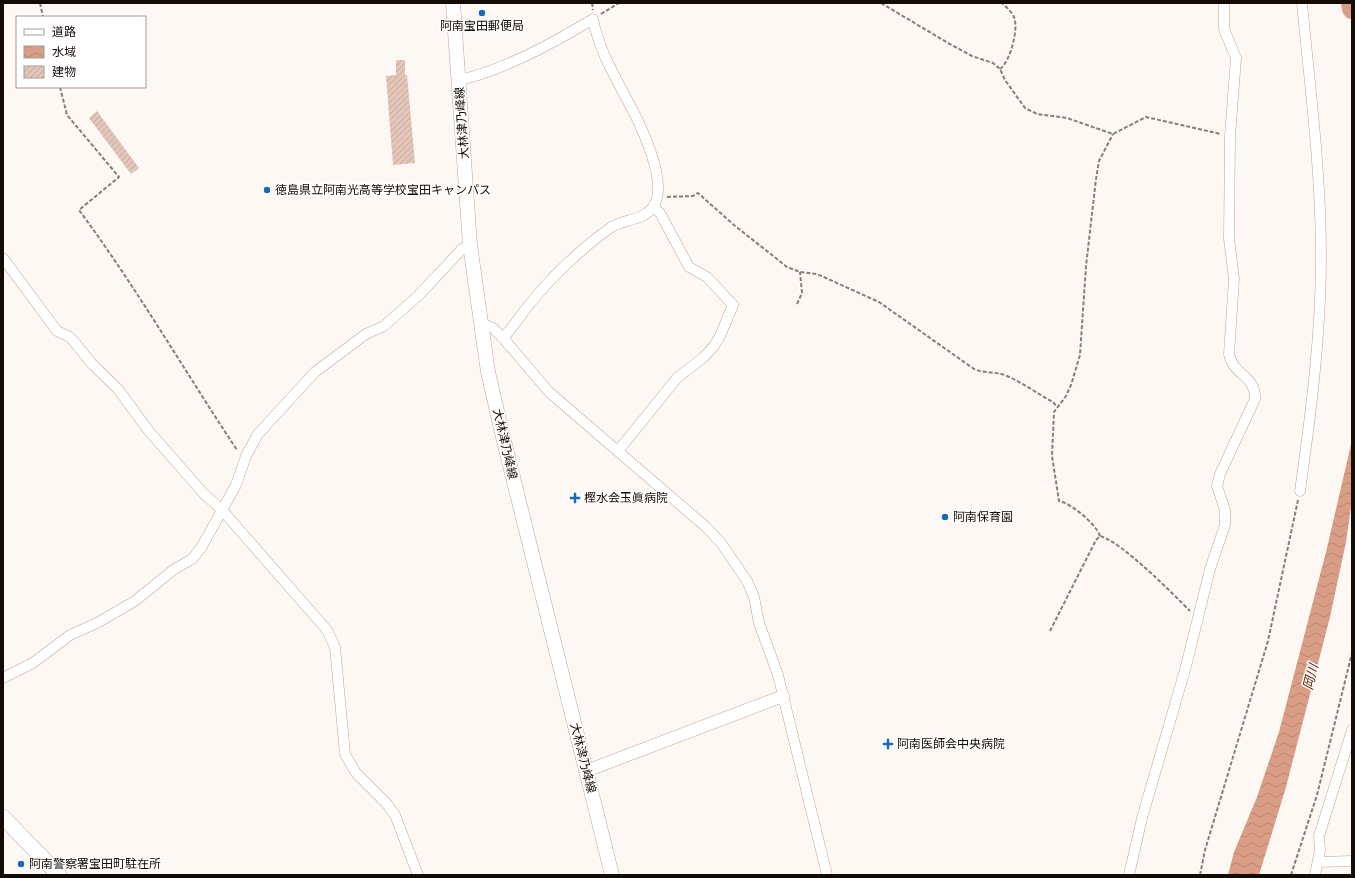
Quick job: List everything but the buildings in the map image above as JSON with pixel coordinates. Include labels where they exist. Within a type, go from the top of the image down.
[{"type":"main road","name":"大林津乃峰線","points":[[453,3],[470,245],[488,372],[612,875]]},
{"type":"main road","points":[[3,817],[59,875]]},
{"type":"street","points":[[1129,875],[1142,818],[1177,700],[1210,569],[1225,524],[1225,510],[1217,486],[1220,474],[1255,399],[1256,392],[1252,383],[1232,364],[1229,354],[1234,279],[1229,239],[1230,136],[1236,58],[1224,29],[1224,3]]},
{"type":"street","points":[[1300,491],[1314,398],[1320,314],[1321,255],[1319,195],[1302,3]]},
{"type":"street","points":[[459,80],[478,76],[555,41],[593,19],[606,61],[643,132],[658,180],[658,196],[653,207],[633,220],[611,227],[580,252],[529,304],[503,338]]},
{"type":"street","points":[[618,451],[677,378],[704,357],[714,346],[720,336],[733,305],[707,277],[689,267],[660,213],[653,207]]},
{"type":"street","points":[[3,678],[33,663],[70,636],[97,623],[135,601],[173,570],[192,559],[201,548],[236,485],[246,456],[258,434],[315,372],[366,334],[384,326],[419,295],[462,249],[470,245]]},
{"type":"street","points":[[3,258],[57,331],[70,337],[93,365],[118,389],[148,430],[204,494],[222,510],[326,630],[335,647],[345,754],[364,782],[387,804],[395,815],[418,875]]},
{"type":"street","points":[[481,324],[493,328],[503,338],[548,392],[706,527],[721,543],[747,582],[754,597],[759,623],[778,675],[827,875]]},
{"type":"street","points":[[586,771],[783,696]]},
{"type":"street","points":[[1315,875],[1320,850],[1319,836],[1352,730]]},
{"type":"street","points":[[1318,862],[1352,861]]},
{"type":"path","points":[[40,3],[43,16]]},
{"type":"path","points":[[592,3],[593,19],[619,3]]},
{"type":"path","points":[[881,3],[972,56],[993,63],[1000,70],[1005,80],[1025,108],[1037,114],[1067,118],[1113,134]]},
{"type":"path","points":[[1000,70],[1008,59],[1016,28],[1013,15],[1002,3]]},
{"type":"path","points":[[60,88],[67,115],[119,177],[79,210],[115,258],[238,451],[246,456]]},
{"type":"path","points":[[1100,536],[1099,532],[1078,512],[1067,503],[1059,501],[1052,456],[1054,412],[1071,385],[1080,355],[1086,266],[1099,161],[1113,134],[1146,117],[1230,136]]},
{"type":"path","points":[[658,196],[681,197],[693,196],[698,193],[764,250],[787,267],[800,272],[817,274],[879,302],[974,369],[983,373],[998,373],[1007,376],[1052,402],[1057,407]]},
{"type":"path","points":[[797,304],[802,293],[800,272]]},
{"type":"path","points":[[1200,875],[1205,850],[1268,641],[1300,491]]},
{"type":"path","points":[[1100,536],[1107,538],[1125,552],[1192,612],[1198,615]]},
{"type":"path","points":[[1050,631],[1096,540],[1100,536]]},
{"type":"path","points":[[1291,875],[1317,795],[1352,653]]},
{"type":"water","points":[[1352,440],[1352,501],[1346,542],[1330,617],[1286,787],[1259,875],[1228,875],[1234,852],[1257,797],[1279,732],[1327,548]]},
{"type":"waterway","name":"岡川","points":[[1351,3],[1352,9]]},
{"type":"place","name":"阿南宝田郵便局","points":[[482,13]]},
{"type":"place","name":"徳島県立阿南光高等学校宝田キャンパス","points":[[267,190]]},
{"type":"place","name":"樫水会玉眞病院","points":[[575,498]]},
{"type":"place","name":"阿南保育園","points":[[945,517]]},
{"type":"place","name":"阿南医師会中央病院","points":[[888,744]]},
{"type":"place","name":"阿南警察署宝田町駐在所","points":[[21,864]]}]
